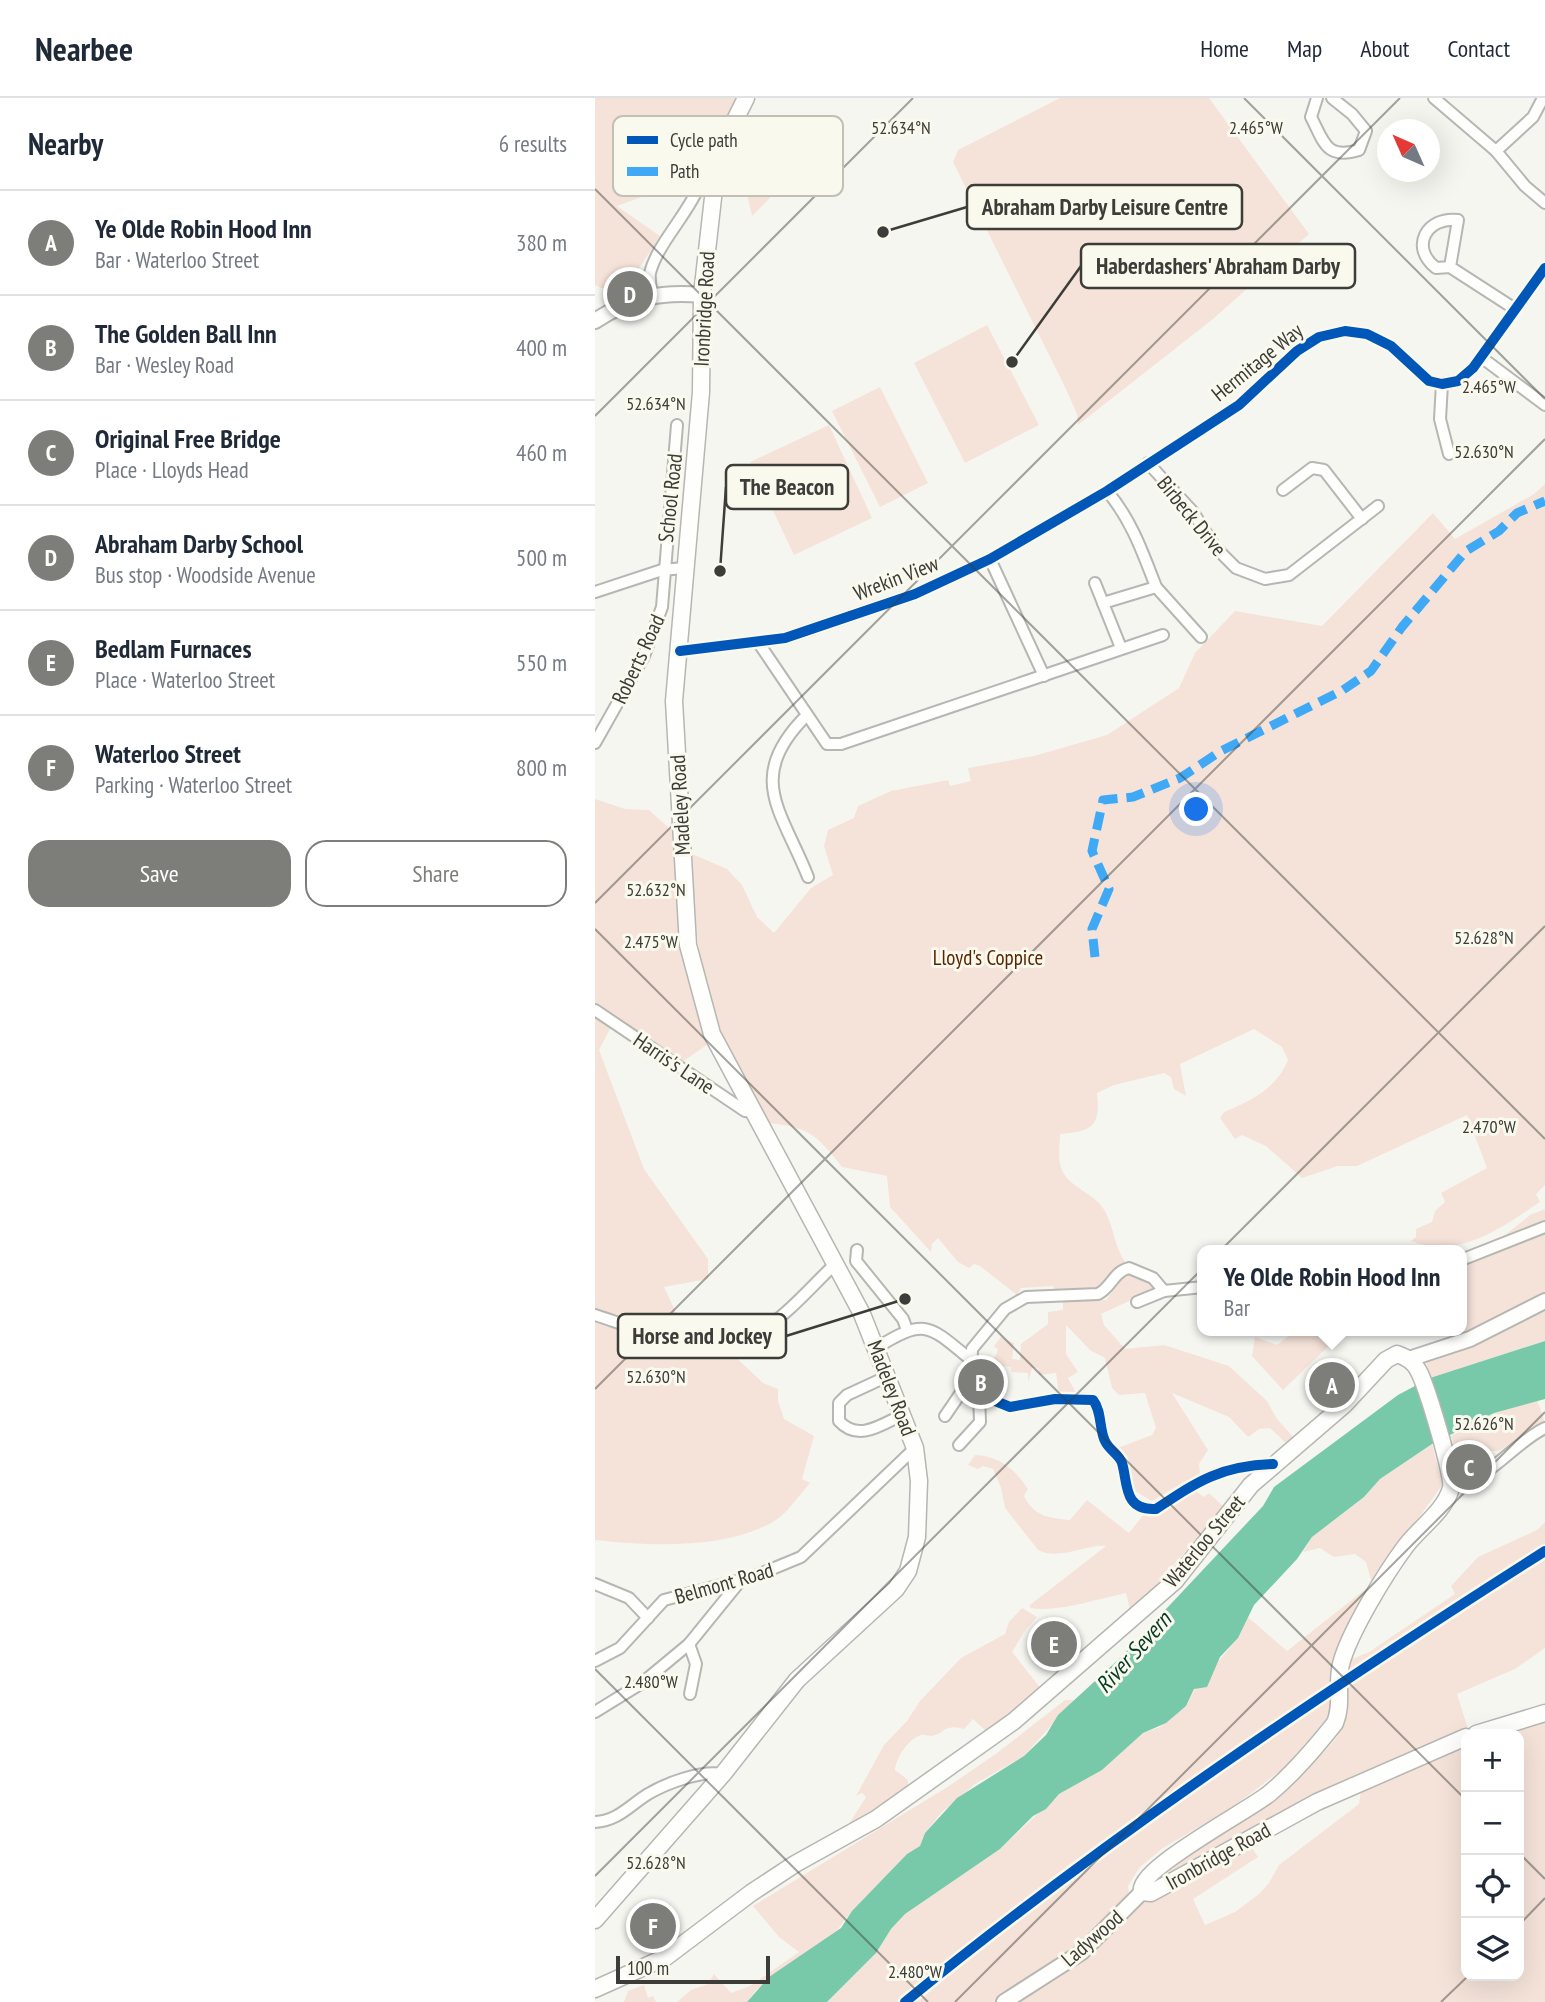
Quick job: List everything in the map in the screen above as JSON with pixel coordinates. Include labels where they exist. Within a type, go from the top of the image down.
[{"type":"main road","name":"Ironbridge Road","points":[[737,116],[746,98]]},
{"type":"main road","name":"Ironbridge Road","points":[[680,651],[684,568],[701,392],[702,295],[713,196]]},
{"type":"main road","name":"Madeley Road","points":[[595,1920],[723,1774],[797,1680],[884,1603],[908,1572],[917,1537],[919,1481],[915,1448],[888,1376],[862,1314],[712,1034],[688,945],[674,701],[680,651]]},
{"type":"main road","name":"Waterloo Street","points":[[595,1989],[666,1957],[751,1893],[795,1864],[876,1819],[1014,1721],[1175,1581],[1251,1485],[1344,1405],[1386,1360],[1397,1354],[1414,1366]]},
{"type":"main road","points":[[1414,1366],[1449,1468],[1452,1485]]},
{"type":"main road","name":"Ironbridge Road","points":[[1452,1485],[1442,1505],[1405,1547],[1388,1573],[1341,1665],[1339,1714],[1291,1775],[1249,1808],[1165,1861],[1144,1881],[1142,1892],[1151,1893],[1317,1802],[1461,1739]]},
{"type":"main road","points":[[1492,1729],[1545,1713]]},
{"type":"street","points":[[1318,98],[1311,117],[1327,149],[1342,155],[1359,150],[1366,131],[1352,114],[1332,98]]},
{"type":"street","points":[[1434,98],[1496,151],[1525,186],[1545,203]]},
{"type":"street","points":[[1496,151],[1533,117],[1543,98]]},
{"type":"street","points":[[652,295],[650,273],[695,196]]},
{"type":"street","points":[[1450,267],[1458,220],[1448,219],[1439,222],[1427,233],[1421,249],[1425,260],[1436,268],[1450,267],[1515,309]]},
{"type":"street","points":[[676,226],[687,232]]},
{"type":"street","points":[[1449,454],[1440,419],[1441,384],[1464,378],[1544,274]]},
{"type":"street","points":[[595,321],[613,310],[652,295],[676,292],[702,295]]},
{"type":"street","name":"Hermitage Way","points":[[1107,491],[1239,405],[1307,343],[1332,333],[1354,331],[1374,336],[1391,346],[1425,378],[1441,384]]},
{"type":"street","points":[[1481,357],[1545,405]]},
{"type":"street","name":"School Road","points":[[663,570],[677,425]]},
{"type":"street","name":"Birbeck Drive","points":[[1148,463],[1193,512],[1215,547],[1236,568],[1265,579],[1289,575],[1378,506]]},
{"type":"street","points":[[1283,490],[1312,468],[1324,470],[1363,519]]},
{"type":"street","points":[[1107,491],[1120,505],[1135,533],[1156,587],[1201,637]]},
{"type":"street","name":"Wrekin View","points":[[680,651],[785,638],[915,594],[990,559],[1107,491]]},
{"type":"street","points":[[990,559],[1044,676]]},
{"type":"street","name":"School Road","points":[[595,592],[663,570],[684,568]]},
{"type":"street","name":"Roberts Road","points":[[595,743],[626,692],[654,632],[662,607],[663,570]]},
{"type":"street","points":[[1095,583],[1121,648]]},
{"type":"street","points":[[1103,603],[1156,587]]},
{"type":"street","points":[[758,642],[827,744],[841,744],[1163,635]]},
{"type":"street","points":[[807,715],[787,738],[775,762],[771,787],[784,826],[808,877]]},
{"type":"street","name":"Harris's Lane","points":[[595,1010],[745,1111],[754,1112]]},
{"type":"street","points":[[1467,1258],[1545,1227]]},
{"type":"street","points":[[856,1250],[856,1261],[903,1320],[907,1330]]},
{"type":"street","points":[[595,1315],[654,1334],[704,1342],[726,1342],[765,1328],[835,1264]]},
{"type":"street","points":[[946,1416],[971,1378],[972,1349],[1017,1299],[1098,1294],[1108,1288],[1119,1270],[1129,1268],[1153,1279],[1164,1291]]},
{"type":"street","points":[[1137,1302],[1164,1291],[1197,1288]]},
{"type":"street","points":[[1414,1366],[1545,1301]]},
{"type":"street","points":[[876,1348],[907,1330],[928,1329],[971,1360]]},
{"type":"street","points":[[888,1376],[847,1395],[839,1403],[839,1421],[852,1432],[862,1433],[902,1415]]},
{"type":"street","points":[[966,1389],[1010,1407],[1055,1399],[1093,1400],[1104,1439],[1123,1466],[1124,1488],[1137,1504],[1147,1510],[1156,1509],[1199,1479],[1249,1465],[1273,1465]]},
{"type":"street","points":[[959,1445],[980,1422],[979,1395]]},
{"type":"street","points":[[1452,1485],[1479,1477],[1525,1438],[1545,1428]]},
{"type":"street","name":"Belmont Road","points":[[595,1661],[620,1648],[661,1602],[669,1598],[741,1580],[790,1564],[812,1549],[915,1448]]},
{"type":"street","points":[[595,1712],[642,1683],[689,1644],[741,1580]]},
{"type":"street","points":[[595,1584],[629,1598],[648,1618]]},
{"type":"street","points":[[689,1644],[697,1664],[695,1685],[690,1695]]},
{"type":"street","points":[[595,1822],[605,1822],[629,1810],[649,1794],[700,1774],[723,1774]]},
{"type":"street","name":"Ladywood","points":[[1004,2002],[1082,1952],[1142,1892]]},
{"type":"green space","points":[[595,98],[736,98],[729,116],[613,116],[613,196],[644,196],[617,206],[660,236],[627,287],[601,288],[595,285]]},
{"type":"green space","points":[[1060,98],[1209,98],[1309,234],[1213,319],[1078,425],[1077,414],[1065,387],[953,162],[958,150]]},
{"type":"green space","points":[[747,196],[772,196],[752,216]]},
{"type":"green space","points":[[987,325],[1039,425],[965,463],[914,363]]},
{"type":"green space","points":[[880,387],[928,483],[880,507],[832,411]]},
{"type":"green space","points":[[829,425],[872,518],[794,555],[750,462]]},
{"type":"green space","name":"Lloyd's Coppice","points":[[1545,484],[1545,1185],[1536,1194],[1540,1202],[1495,1230],[1463,1244],[1425,1245],[1411,1241],[1416,1237],[1416,1229],[1432,1222],[1435,1211],[1445,1202],[1441,1193],[1487,1168],[1467,1115],[1357,1166],[1338,1166],[1302,1178],[1266,1146],[1242,1135],[1235,1139],[1220,1118],[1224,1112],[1262,1093],[1277,1079],[1288,1060],[1282,1047],[1254,1029],[1180,1064],[1186,1096],[1174,1089],[1171,1077],[1164,1073],[1114,1085],[1097,1093],[1097,1113],[1092,1125],[1080,1131],[1060,1134],[1059,1158],[1063,1172],[1103,1208],[1126,1263],[1114,1269],[1103,1287],[1055,1291],[1053,1286],[1021,1288],[1017,1295],[980,1266],[974,1264],[969,1268],[958,1262],[938,1238],[932,1244],[931,1252],[890,1207],[887,1176],[842,1167],[811,1134],[793,1127],[768,1123],[729,1047],[710,1000],[699,946],[692,854],[727,869],[742,885],[757,917],[774,933],[811,888],[833,875],[824,846],[828,830],[854,818],[858,806],[891,791],[948,780],[950,786],[971,781],[968,768],[1034,756],[1107,735],[1179,688],[1195,653],[1235,611],[1322,626],[1433,513],[1455,539],[1534,494]]},
{"type":"green space","points":[[595,799],[625,809],[649,810],[670,829],[673,809],[711,1042],[682,1062],[595,1006]]},
{"type":"green space","points":[[595,1017],[611,1027],[599,1050],[644,1169],[708,1259],[708,1279],[664,1287],[685,1332],[655,1329],[600,1311],[599,1323],[667,1344],[725,1347],[763,1383],[778,1389],[778,1401],[784,1419],[814,1436],[802,1479],[810,1483],[778,1519],[732,1537],[686,1544],[595,1540]]},
{"type":"green space","points":[[1545,1209],[1545,1224],[1522,1230],[1467,1254],[1467,1251],[1505,1235],[1530,1215]]},
{"type":"green space","points":[[1545,1234],[1545,1341],[1430,1378],[1426,1362],[1478,1342],[1473,1331],[1467,1332],[1467,1263]]},
{"type":"green space","points":[[1128,1272],[1140,1274],[1155,1289],[1101,1314],[1104,1325],[1125,1349],[1164,1345],[1229,1366],[1267,1401],[1277,1419],[1295,1439],[1289,1446],[1270,1428],[1259,1429],[1248,1437],[1229,1417],[1172,1393],[1208,1450],[1199,1464],[1200,1473],[1152,1501],[1130,1488],[1115,1449],[1152,1435],[1156,1428],[1145,1393],[1119,1395],[1112,1388],[1105,1358],[1090,1350],[1066,1325],[1066,1354],[1078,1372],[1068,1378],[1076,1393],[1059,1394],[1056,1373],[1039,1375],[1038,1368],[1032,1368],[1028,1382],[1028,1373],[1011,1372],[1011,1367],[991,1365],[998,1350],[994,1346],[1001,1337],[1014,1343],[1012,1359],[1020,1360],[1021,1344],[1048,1324],[1048,1312],[1063,1310],[1063,1297],[1106,1300]]},
{"type":"green space","points":[[1289,1336],[1339,1336],[1283,1390],[1252,1356],[1255,1337],[1277,1345]]},
{"type":"green space","points":[[1537,1400],[1545,1422],[1499,1451],[1480,1451],[1477,1454],[1485,1464],[1476,1464],[1457,1457],[1451,1436],[1494,1413]]},
{"type":"green space","points":[[1432,1444],[1443,1484],[1372,1583],[1366,1562],[1355,1554],[1334,1557],[1320,1548],[1303,1552],[1312,1537],[1364,1497],[1380,1479]]},
{"type":"green space","points":[[975,1455],[999,1461],[1018,1475],[1028,1489],[1024,1496],[1028,1503],[1049,1517],[1070,1520],[1087,1500],[1129,1533],[1144,1514],[1156,1513],[1192,1488],[1204,1497],[1209,1493],[1224,1507],[1131,1614],[1126,1593],[1053,1609],[1030,1608],[1030,1605],[1106,1546],[1055,1554],[1038,1550],[1005,1508],[993,1469],[983,1466],[978,1469],[968,1465]]},
{"type":"green space","points":[[1545,1522],[1545,1648],[1515,1669],[1457,1694],[1468,1729],[1461,1729],[1415,1749],[1297,1804],[1158,1883],[1155,1877],[1259,1806],[1313,1763],[1333,1742],[1345,1718],[1350,1660],[1369,1652],[1455,1594],[1451,1586],[1478,1557],[1537,1530]]},
{"type":"green space","points":[[1372,1584],[1333,1711],[1285,1767],[1233,1807],[1163,1848],[1140,1867],[1128,1886],[1129,1896],[1134,1901],[1149,1902],[1250,1845],[1258,1857],[1193,1899],[1205,1925],[1235,1912],[1259,1894],[1279,1865],[1359,1804],[1361,1791],[1461,1747],[1461,1981],[1524,1981],[1523,1729],[1545,1723],[1545,2002],[827,2002],[876,1953],[891,1929],[905,1914],[1000,1849],[1059,1794],[1102,1770],[1143,1733],[1160,1727],[1186,1706],[1195,1689],[1238,1638],[1248,1617],[1287,1651]]},
{"type":"green space","points":[[1022,1608],[1037,1617],[1012,1652],[1042,1690],[988,1733],[973,1719],[964,1729],[948,1728],[936,1735],[916,1737],[903,1750],[895,1770],[908,1780],[908,1788],[849,1824],[866,1797],[862,1793],[856,1796],[884,1745],[907,1721],[920,1701],[961,1658],[1005,1634],[1009,1622]]},
{"type":"green space","points":[[1065,1700],[1074,1700],[1024,1756],[975,1784],[942,1812],[925,1833],[920,1846],[907,1854],[852,1911],[831,1938],[756,1990],[747,2002],[677,2002],[691,1990],[708,1984],[714,1974],[731,1993],[750,1986],[799,1952],[779,1937],[753,1906],[949,1786]]},
{"type":"green space","points":[[644,1985],[648,1998],[653,1996],[656,2002],[624,2002],[628,1991]]},
{"type":"water","name":"River Severn","points":[[1545,1341],[1545,1399],[1494,1413],[1432,1444],[1380,1479],[1364,1497],[1312,1537],[1297,1559],[1254,1605],[1238,1638],[1220,1657],[1207,1687],[1194,1689],[1186,1706],[1166,1723],[1143,1733],[1102,1770],[1059,1794],[1046,1809],[1033,1816],[1000,1849],[905,1914],[891,1929],[876,1953],[827,2002],[747,2002],[769,1977],[841,1928],[852,1911],[907,1854],[920,1846],[925,1833],[957,1798],[1024,1756],[1046,1735],[1058,1715],[1119,1659],[1263,1506],[1274,1487],[1398,1395],[1430,1378]]},
{"type":"marked path","points":[[1095,957],[1092,929],[1109,889],[1092,851],[1103,800],[1133,797],[1180,778],[1221,751],[1343,690],[1371,671],[1402,627],[1466,551],[1499,531],[1517,513],[1545,501]]},
{"type":"cycle path","points":[[680,651],[785,638],[915,594],[990,559],[1107,491],[1239,405],[1297,351],[1319,337],[1345,331],[1367,334],[1391,346],[1429,381],[1442,384],[1458,381],[1473,368],[1545,268]]},
{"type":"cycle path","points":[[966,1389],[1010,1407],[1055,1399],[1093,1400],[1098,1409],[1105,1441],[1122,1463],[1132,1501],[1145,1508],[1156,1509],[1185,1490],[1224,1472],[1273,1464]]},
{"type":"cycle path","points":[[905,2002],[1059,1882],[1218,1767],[1545,1551]]},
{"type":"place","name":"Abraham Darby Leisure Centre","points":[[883,232]]},
{"type":"place","name":"Abraham Darby School","points":[[630,294]]},
{"type":"place","name":"Haberdashers' Abraham Darby","points":[[1012,362]]},
{"type":"place","name":"The Beacon","points":[[720,571]]},
{"type":"place","name":"Horse and Jockey","points":[[905,1299]]},
{"type":"place","name":"The Golden Ball Inn","points":[[981,1382]]},
{"type":"place","name":"Ye Olde Robin Hood Inn","points":[[1332,1385]]},
{"type":"place","name":"Original Free Bridge","points":[[1469,1467]]},
{"type":"place","name":"Bedlam Furnaces","points":[[1054,1644]]},
{"type":"place","name":"Waterloo Street","points":[[653,1926]]}]
